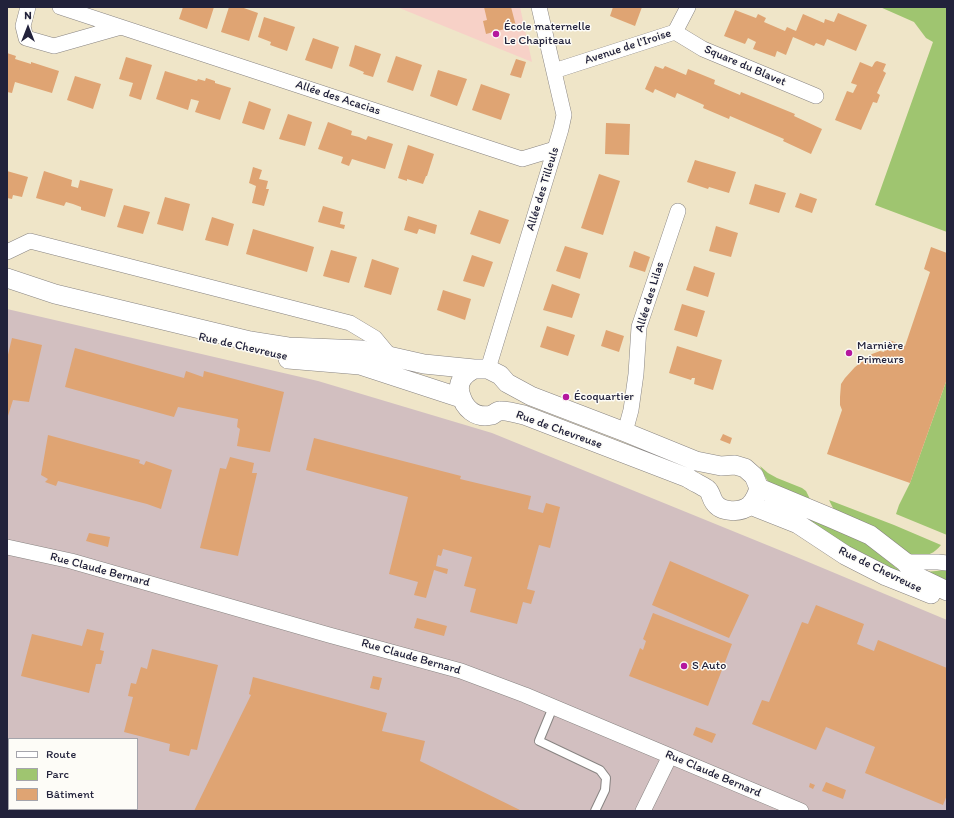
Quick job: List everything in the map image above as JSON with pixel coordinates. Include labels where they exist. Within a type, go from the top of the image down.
[{"type":"street","points":[[28,7],[23,26],[26,38],[54,46],[121,27]]},
{"type":"street","name":"Allée des Acacias","points":[[60,7],[522,159],[555,150]]},
{"type":"street","name":"Allée des Tilleuls","points":[[481,368],[555,150],[564,115],[539,7]]},
{"type":"street","name":"Avenue de l'Iroise","points":[[554,71],[675,32],[688,7]]},
{"type":"street","name":"Square du Blavet","points":[[675,32],[703,49],[816,96]]},
{"type":"street","name":"Allée des Lilas","points":[[624,432],[631,410],[636,374],[639,327],[678,210]]},
{"type":"street","points":[[7,252],[30,241],[350,323],[375,338],[390,356]]},
{"type":"street","name":"Rue de Chevreuse","points":[[7,278],[55,294],[250,341],[288,346],[362,350],[424,364],[481,368],[500,375],[507,383],[531,396],[696,461],[721,466],[735,465],[745,468],[754,476],[759,488],[870,535],[905,562],[918,577],[947,591]]},
{"type":"street","name":"Rue de Chevreuse","points":[[7,291],[279,358],[360,365],[461,398],[465,405],[473,413],[492,415],[500,411],[524,415],[688,478],[708,490],[714,503],[723,510],[742,510],[750,506],[798,524],[845,555],[886,576],[947,601]]},
{"type":"street","points":[[461,398],[459,389],[461,380],[466,374],[481,368]]},
{"type":"street","points":[[500,411],[507,396],[507,383]]},
{"type":"street","points":[[708,490],[714,474],[721,466]]},
{"type":"street","points":[[750,506],[756,498],[759,488]]},
{"type":"street","name":"Rue Claude Bernard","points":[[7,547],[71,561],[461,671],[553,707],[802,811]]},
{"type":"street","name":"Rue de Chevreuse","points":[[905,562],[947,563]]},
{"type":"street","points":[[643,811],[670,756]]},
{"type":"lane","points":[[553,707],[539,741],[600,770],[606,778],[605,790],[595,811]]},
{"type":"shaded area","name":"École maternelle Le Chapiteau","points":[[397,7],[520,7],[532,62]]},
{"type":"shaded area","points":[[7,309],[318,381],[492,433],[947,620],[947,811],[7,811]]},
{"type":"green space","points":[[880,7],[947,7],[947,232],[875,205],[933,42],[926,38],[914,22]]},
{"type":"green space","points":[[947,379],[947,535],[896,514],[910,483]]},
{"type":"green space","points":[[760,466],[777,478],[802,488],[806,491],[811,501],[769,483]]},
{"type":"green space","points":[[763,496],[860,538],[906,576],[862,557]]},
{"type":"green space","points":[[829,500],[941,545],[934,552],[927,555],[910,555],[834,510]]},
{"type":"green space","points":[[947,570],[947,584],[925,572]]},
{"type":"building","points":[[183,7],[214,7],[207,29],[179,19]]},
{"type":"building","points":[[229,7],[241,7],[258,13],[249,41],[221,32]]},
{"type":"building","points":[[484,7],[511,7],[516,26],[486,34],[483,21],[487,20]]},
{"type":"building","points":[[613,7],[642,7],[635,26],[610,16]]},
{"type":"building","points":[[735,10],[756,18],[758,14],[766,18],[764,22],[785,31],[787,27],[796,31],[803,14],[824,23],[825,19],[834,22],[838,13],[867,25],[856,51],[827,39],[824,46],[816,43],[814,46],[793,37],[786,55],[777,51],[775,57],[753,49],[756,42],[748,38],[745,44],[724,36]]},
{"type":"building","points":[[264,17],[295,27],[287,51],[270,45],[271,42],[258,37]]},
{"type":"building","points":[[313,38],[339,47],[332,69],[305,60]]},
{"type":"building","points":[[355,45],[381,54],[373,77],[363,74],[364,72],[349,66]]},
{"type":"building","points":[[7,53],[16,56],[15,59],[31,64],[31,62],[59,71],[52,93],[15,82],[12,93],[7,92]]},
{"type":"building","points":[[396,56],[422,65],[413,91],[387,82]]},
{"type":"building","points":[[126,57],[152,65],[141,100],[129,96],[133,83],[119,79]]},
{"type":"building","points":[[516,59],[526,62],[521,78],[510,75]]},
{"type":"building","points":[[877,61],[886,64],[883,71],[886,73],[877,93],[880,95],[877,103],[873,102],[861,130],[835,120],[847,91],[853,93],[857,85],[851,83],[860,62],[872,67]]},
{"type":"building","points":[[655,66],[663,69],[665,66],[686,75],[688,69],[715,80],[714,84],[740,95],[741,92],[795,114],[794,116],[822,129],[811,154],[783,141],[784,139],[730,116],[729,119],[703,108],[704,105],[677,93],[675,98],[655,89],[653,93],[645,89]]},
{"type":"building","points":[[438,70],[467,79],[457,106],[430,96]]},
{"type":"building","points":[[165,71],[197,81],[198,79],[205,81],[206,78],[215,81],[215,83],[231,88],[220,120],[195,112],[199,101],[191,99],[188,110],[156,99]]},
{"type":"building","points":[[75,76],[101,84],[93,109],[67,100]]},
{"type":"building","points":[[481,84],[510,94],[501,120],[472,110]]},
{"type":"building","points":[[249,101],[271,109],[264,130],[242,123]]},
{"type":"building","points":[[288,114],[312,122],[305,146],[279,139]]},
{"type":"building","points":[[328,122],[352,131],[351,135],[366,140],[368,136],[393,144],[385,169],[352,159],[349,166],[341,163],[343,157],[318,149]]},
{"type":"building","points":[[606,123],[630,124],[629,155],[605,154]]},
{"type":"building","points":[[408,145],[434,154],[423,184],[398,178]]},
{"type":"building","points":[[695,160],[736,172],[729,193],[709,187],[708,189],[687,182]]},
{"type":"building","points":[[253,167],[262,170],[259,179],[268,181],[266,189],[269,189],[264,206],[252,203],[256,186],[249,183]]},
{"type":"building","points":[[7,171],[28,177],[22,197],[13,195],[12,199],[7,198]]},
{"type":"building","points":[[44,171],[72,180],[71,186],[78,188],[80,180],[113,189],[105,217],[81,210],[81,207],[66,202],[64,206],[36,198]]},
{"type":"building","points":[[599,174],[620,181],[603,235],[581,228]]},
{"type":"building","points":[[755,184],[786,193],[779,213],[749,204]]},
{"type":"building","points":[[800,193],[817,199],[812,213],[795,207]]},
{"type":"building","points":[[165,197],[190,204],[183,231],[157,224]]},
{"type":"building","points":[[124,205],[150,212],[143,234],[117,227]]},
{"type":"building","points":[[323,206],[343,212],[340,224],[345,225],[344,229],[318,222]]},
{"type":"building","points":[[479,210],[509,220],[500,244],[470,234]]},
{"type":"building","points":[[408,216],[437,225],[435,234],[419,229],[417,234],[404,230]]},
{"type":"building","points":[[212,217],[234,224],[228,246],[205,240]]},
{"type":"building","points":[[716,226],[738,233],[731,257],[709,251]]},
{"type":"building","points":[[253,229],[314,247],[307,272],[246,254]]},
{"type":"building","points":[[565,246],[588,253],[580,279],[556,271]]},
{"type":"building","points":[[931,247],[947,253],[947,379],[910,483],[827,454],[842,410],[840,405],[841,384],[845,378],[855,367],[872,354],[880,351],[884,352],[889,340],[905,346],[930,272],[924,269]]},
{"type":"building","points":[[331,250],[357,257],[349,283],[323,276]]},
{"type":"building","points":[[634,251],[650,257],[645,272],[629,267]]},
{"type":"building","points":[[472,255],[493,262],[484,287],[463,281]]},
{"type":"building","points":[[372,259],[399,268],[391,295],[364,287]]},
{"type":"building","points":[[694,266],[715,273],[708,297],[686,290]]},
{"type":"building","points":[[552,284],[580,294],[572,318],[543,310]]},
{"type":"building","points":[[443,290],[471,299],[465,320],[437,310]]},
{"type":"building","points":[[682,304],[705,311],[697,337],[674,330]]},
{"type":"building","points":[[547,326],[575,335],[568,356],[540,347]]},
{"type":"building","points":[[606,330],[624,336],[619,352],[601,346]]},
{"type":"building","points":[[12,338],[42,345],[29,402],[13,400],[7,419],[7,359]]},
{"type":"building","points":[[677,346],[722,360],[713,390],[694,384],[695,378],[692,378],[691,380],[669,373]]},
{"type":"building","points":[[75,348],[184,378],[186,371],[203,377],[204,371],[284,392],[270,452],[237,446],[240,429],[237,427],[238,419],[178,407],[174,417],[65,387]]},
{"type":"building","points":[[723,434],[732,438],[730,444],[720,440]]},
{"type":"building","points":[[48,435],[140,460],[139,463],[144,465],[146,461],[172,470],[161,509],[58,481],[56,486],[45,482],[48,479],[41,475]]},
{"type":"building","points":[[314,438],[461,476],[460,479],[531,496],[528,509],[543,513],[546,503],[560,507],[550,548],[539,545],[527,589],[535,591],[531,604],[523,602],[517,624],[470,612],[476,589],[464,586],[472,557],[443,549],[441,556],[438,555],[436,566],[448,569],[447,574],[434,570],[426,598],[414,595],[418,582],[389,574],[408,497],[306,470]]},
{"type":"building","points":[[230,457],[254,463],[252,473],[257,473],[238,556],[200,548],[220,468],[226,469]]},
{"type":"building","points":[[89,533],[110,537],[108,547],[86,541]]},
{"type":"building","points":[[670,561],[749,595],[729,638],[652,605]]},
{"type":"building","points":[[816,605],[864,624],[857,644],[874,651],[878,640],[947,668],[947,795],[943,805],[865,773],[875,747],[826,727],[816,750],[752,724],[762,700],[769,702],[802,622],[808,624]]},
{"type":"building","points":[[653,613],[732,644],[708,706],[629,676],[640,648],[643,650],[646,641],[643,639]]},
{"type":"building","points":[[417,618],[447,626],[444,636],[414,628]]},
{"type":"building","points":[[87,629],[104,633],[100,650],[104,651],[101,664],[96,664],[89,693],[21,676],[32,634],[82,646]]},
{"type":"building","points":[[152,649],[218,665],[197,750],[191,749],[189,756],[169,751],[170,744],[124,732],[133,697],[128,696],[131,683],[136,684],[141,667],[147,669]]},
{"type":"building","points":[[373,676],[382,678],[379,690],[370,688]]},
{"type":"building","points":[[253,677],[387,713],[382,731],[425,741],[420,761],[522,811],[194,811],[251,695],[249,694]]},
{"type":"building","points":[[696,727],[716,734],[712,743],[693,735]]},
{"type":"building","points":[[826,782],[846,790],[843,799],[822,791]]},
{"type":"building","points":[[810,783],[815,785],[813,789],[809,787]]},
{"type":"place","name":"École maternelle Le Chapiteau","points":[[496,34]]},
{"type":"place","name":"Marnière Primeurs","points":[[849,353]]},
{"type":"place","name":"Écoquartier","points":[[566,397]]},
{"type":"place","name":"S Auto","points":[[684,666]]}]
